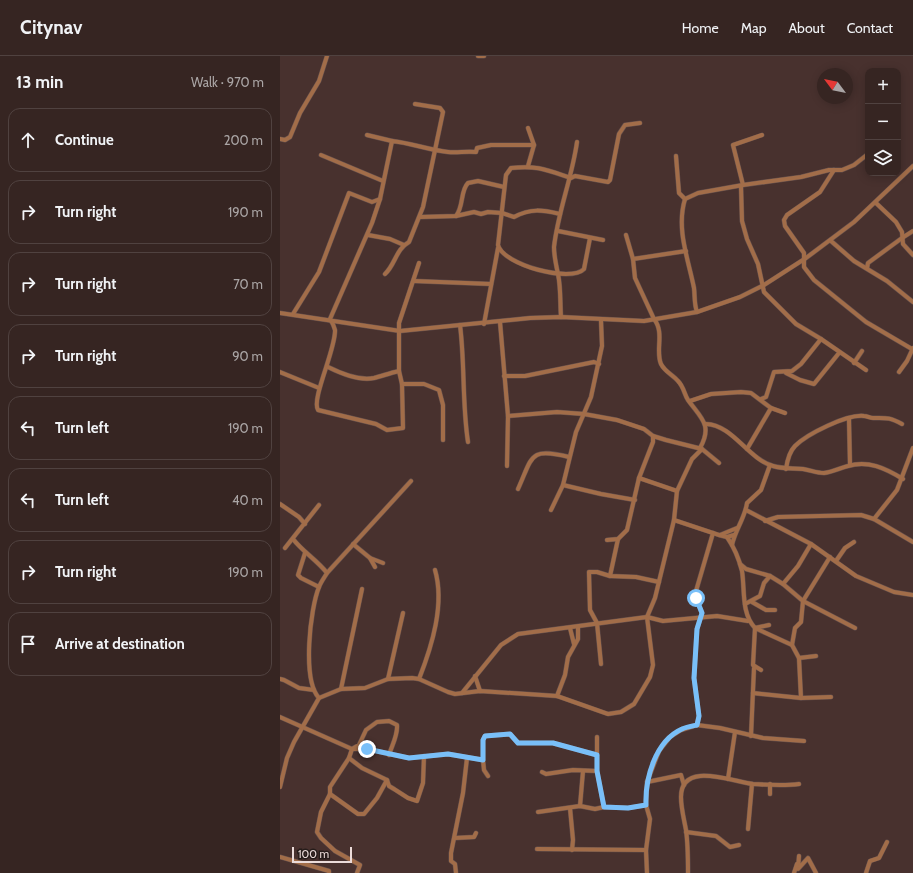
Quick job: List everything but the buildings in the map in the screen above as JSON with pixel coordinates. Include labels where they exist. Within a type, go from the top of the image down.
[{"type":"street","points":[[280,139],[285,140],[290,137],[300,113],[319,81],[327,56]]},
{"type":"street","points":[[478,56],[484,56]]},
{"type":"street","points":[[385,274],[392,266],[396,256],[404,245],[409,242],[420,217],[428,186],[442,110],[414,104]]},
{"type":"street","points":[[484,324],[498,248],[504,187],[508,171],[511,168],[528,166],[541,168],[571,178],[575,176],[608,182],[610,180],[619,134],[625,125],[640,123]]},
{"type":"street","points":[[528,128],[534,145],[528,166]]},
{"type":"street","points":[[367,135],[392,141],[413,143],[434,150],[476,152],[477,148],[491,145],[534,145]]},
{"type":"street","points":[[762,135],[734,145],[742,186],[742,221],[764,285],[764,292],[796,324],[866,370]]},
{"type":"street","points":[[392,141],[380,199],[368,235],[330,318],[335,331],[328,367],[319,388],[316,407],[318,410],[376,424],[387,430],[401,429],[404,426],[402,384],[399,372],[399,323],[419,263]]},
{"type":"street","points":[[561,317],[558,274],[554,246],[560,214],[571,178],[577,142]]},
{"type":"street","points":[[321,155],[383,182]]},
{"type":"street","points":[[676,156],[679,193],[685,199]]},
{"type":"street","points":[[697,312],[681,229],[681,212],[685,199],[698,193],[800,178],[818,172],[842,170],[854,165],[865,156]]},
{"type":"street","points":[[280,313],[400,331],[484,324],[530,318],[561,317],[630,321],[654,320],[697,312],[722,304],[764,285],[806,258],[831,240],[876,203],[900,178],[912,169]]},
{"type":"street","points":[[834,170],[820,192],[787,215],[784,220],[785,226],[804,253],[806,258],[804,267],[814,280],[866,322],[913,349],[899,372]]},
{"type":"street","points":[[456,216],[460,211],[464,187],[468,183],[478,181],[504,187]]},
{"type":"street","points":[[293,314],[318,272],[349,193],[372,202],[380,199]]},
{"type":"street","points":[[876,203],[896,222],[902,232],[903,244],[913,255]]},
{"type":"street","points":[[420,217],[456,216],[474,212],[481,214],[488,212],[502,213],[514,217],[526,211],[543,210],[560,214]]},
{"type":"street","points":[[558,231],[603,240]]},
{"type":"street","points":[[867,268],[868,263],[902,238],[913,232]]},
{"type":"street","points":[[368,235],[390,239],[404,245]]},
{"type":"street","points":[[280,787],[287,758],[319,698],[341,690],[366,688],[388,678],[420,679],[448,692],[462,693],[480,691],[556,696],[608,714],[621,712],[634,704],[650,677],[653,665],[647,617],[652,608],[674,520],[677,491],[692,459],[702,449],[700,448],[705,440],[706,424],[690,401],[682,385],[662,365],[660,360],[658,325],[654,320],[635,278],[633,259],[626,235]]},
{"type":"street","points":[[498,248],[504,254],[519,263],[549,273],[578,273],[584,269],[590,238]]},
{"type":"street","points":[[831,240],[854,261],[903,292],[913,302]]},
{"type":"street","points":[[633,259],[686,251]]},
{"type":"street","points":[[414,281],[491,284]]},
{"type":"street","points":[[551,510],[563,485],[576,432],[591,397],[602,346],[600,320]]},
{"type":"street","points":[[500,322],[504,350],[504,376],[508,416],[507,466]]},
{"type":"street","points":[[460,325],[468,442]]},
{"type":"street","points":[[786,373],[792,371],[801,364],[821,339]]},
{"type":"street","points":[[854,363],[862,351]]},
{"type":"street","points":[[761,399],[766,397],[774,372],[786,373],[800,380],[814,384],[839,353]]},
{"type":"street","points":[[504,376],[524,376],[594,362],[599,364]]},
{"type":"street","points":[[328,367],[342,374],[366,378],[373,378],[399,372]]},
{"type":"street","points":[[280,372],[319,388]]},
{"type":"street","points":[[402,384],[424,384],[438,390],[443,405],[443,440]]},
{"type":"street","points":[[690,401],[711,394],[726,392],[751,393],[771,408],[785,413]]},
{"type":"street","points":[[747,449],[771,408]]},
{"type":"street","points":[[508,416],[558,412],[584,414],[630,424],[644,429],[653,436],[702,449],[719,463]]},
{"type":"street","points":[[786,469],[795,446],[816,430],[863,416],[871,418],[885,417],[902,424]]},
{"type":"street","points":[[849,419],[850,465]]},
{"type":"street","points":[[706,424],[725,429],[747,449],[770,465],[786,469],[803,469],[823,473],[857,464],[878,466],[903,479]]},
{"type":"street","points":[[610,576],[618,539],[626,530],[639,478],[653,442],[653,436]]},
{"type":"street","points":[[874,519],[897,490],[903,479],[913,448]]},
{"type":"street","points":[[518,489],[530,460],[536,454],[549,452],[569,457]]},
{"type":"street","points":[[732,545],[737,528],[746,510],[747,503],[751,497],[761,490],[770,465]]},
{"type":"street","points":[[639,478],[677,491]]},
{"type":"street","points":[[319,698],[314,690],[309,660],[309,637],[319,587],[326,573],[411,481]]},
{"type":"street","points":[[563,485],[634,500]]},
{"type":"street","points":[[280,504],[299,517],[305,524]]},
{"type":"street","points":[[285,548],[319,505]]},
{"type":"street","points":[[746,510],[764,521],[810,544],[856,576],[894,592],[913,595]]},
{"type":"street","points":[[764,521],[778,517],[861,516],[874,519],[913,542]]},
{"type":"street","points":[[674,520],[719,535],[727,537],[734,536]]},
{"type":"street","points":[[719,535],[737,528]]},
{"type":"street","points":[[697,725],[699,716],[694,678],[697,629],[702,613],[696,598],[696,591],[713,533]]},
{"type":"street","points":[[727,537],[740,564],[748,621],[754,628],[792,645],[799,658],[800,698]]},
{"type":"street","points":[[293,539],[305,553],[322,566],[326,573]]},
{"type":"street","points":[[607,540],[618,539]]},
{"type":"street","points":[[836,561],[845,548],[854,542]]},
{"type":"street","points":[[353,544],[370,558],[383,564]]},
{"type":"street","points":[[783,584],[798,566],[810,544]]},
{"type":"street","points":[[305,553],[298,575],[319,587]]},
{"type":"street","points":[[792,645],[795,628],[801,622],[803,601],[830,557]]},
{"type":"street","points":[[370,558],[375,568]]},
{"type":"street","points":[[740,564],[746,569],[770,576],[783,584],[803,601],[854,628]]},
{"type":"street","points":[[742,573],[746,569]]},
{"type":"street","points":[[420,679],[435,627],[440,595],[435,570]]},
{"type":"street","points":[[601,664],[597,623],[590,610],[589,572],[597,572],[610,576],[636,576],[659,582]]},
{"type":"street","points":[[745,604],[752,602],[760,596],[764,583],[770,576]]},
{"type":"street","points":[[341,690],[362,589]]},
{"type":"street","points":[[752,602],[766,610],[774,610]]},
{"type":"street","points":[[388,678],[403,613]]},
{"type":"street","points":[[462,693],[501,645],[518,634],[578,628],[597,623],[647,617],[663,622],[717,616],[748,621]]},
{"type":"street","points":[[754,628],[769,625]]},
{"type":"street","points":[[570,628],[574,645]]},
{"type":"street","points":[[556,696],[565,675],[568,657],[578,639],[578,628]]},
{"type":"street","points":[[751,736],[754,628]]},
{"type":"street","points":[[799,658],[816,656]]},
{"type":"street","points":[[754,668],[761,670]]},
{"type":"street","points":[[475,676],[480,691]]},
{"type":"street","points":[[280,679],[299,688],[314,690]]},
{"type":"street","points":[[753,693],[800,698],[831,697]]},
{"type":"street","points":[[280,717],[352,749],[367,749],[389,755],[409,758],[448,754],[483,760]]},
{"type":"street","points":[[357,873],[360,865],[335,851],[321,838],[317,832],[321,812],[330,794],[330,787],[349,758],[352,749],[359,745],[366,730],[378,722],[389,721],[397,725],[398,732],[393,740],[389,755]]},
{"type":"street","points":[[647,873],[646,850],[650,819],[646,805],[647,782],[659,751],[670,737],[680,730],[697,725],[720,728],[751,736],[804,741]]},
{"type":"street","points":[[728,779],[735,732]]},
{"type":"street","points":[[488,776],[484,770],[483,760],[483,740],[485,736],[510,734],[518,743],[553,743],[597,755]]},
{"type":"street","points":[[597,737],[597,771],[604,807]]},
{"type":"street","points":[[349,758],[362,768],[380,775],[386,780],[389,786],[408,798],[417,801],[423,784],[424,756]]},
{"type":"street","points":[[456,873],[455,864],[451,861],[451,853],[467,771],[467,758]]},
{"type":"street","points":[[542,772],[546,774],[573,770],[597,771]]},
{"type":"street","points":[[580,806],[583,771]]},
{"type":"street","points":[[647,782],[681,775],[684,784],[681,797],[686,832],[688,873]]},
{"type":"street","points":[[684,784],[689,779],[705,775],[752,784],[787,786],[799,784]]},
{"type":"street","points":[[330,794],[358,814],[364,814],[377,798],[386,780]]},
{"type":"street","points":[[748,829],[752,784]]},
{"type":"street","points":[[770,784],[770,794]]},
{"type":"street","points":[[538,812],[580,806],[595,809],[604,807],[628,808],[646,805]]},
{"type":"street","points":[[570,808],[573,840],[572,850]]},
{"type":"street","points":[[686,832],[716,836],[730,847],[739,845]]},
{"type":"street","points":[[455,838],[474,837],[476,833]]},
{"type":"street","points":[[866,873],[870,861],[879,858],[887,842]]},
{"type":"street","points":[[537,849],[646,850]]},
{"type":"street","points":[[794,873],[799,856],[798,869],[808,858],[816,873]]},
{"type":"street","points":[[280,857],[322,868],[329,871],[329,873]]},
{"type":"route","points":[[367,749],[389,755],[409,758],[448,754],[483,760],[483,740],[485,736],[510,734],[518,743],[553,743],[597,755],[597,771],[604,807],[628,808],[646,805],[645,796],[647,782],[659,751],[670,737],[680,730],[697,725],[699,716],[694,678],[697,629],[702,613],[696,598]]}]
